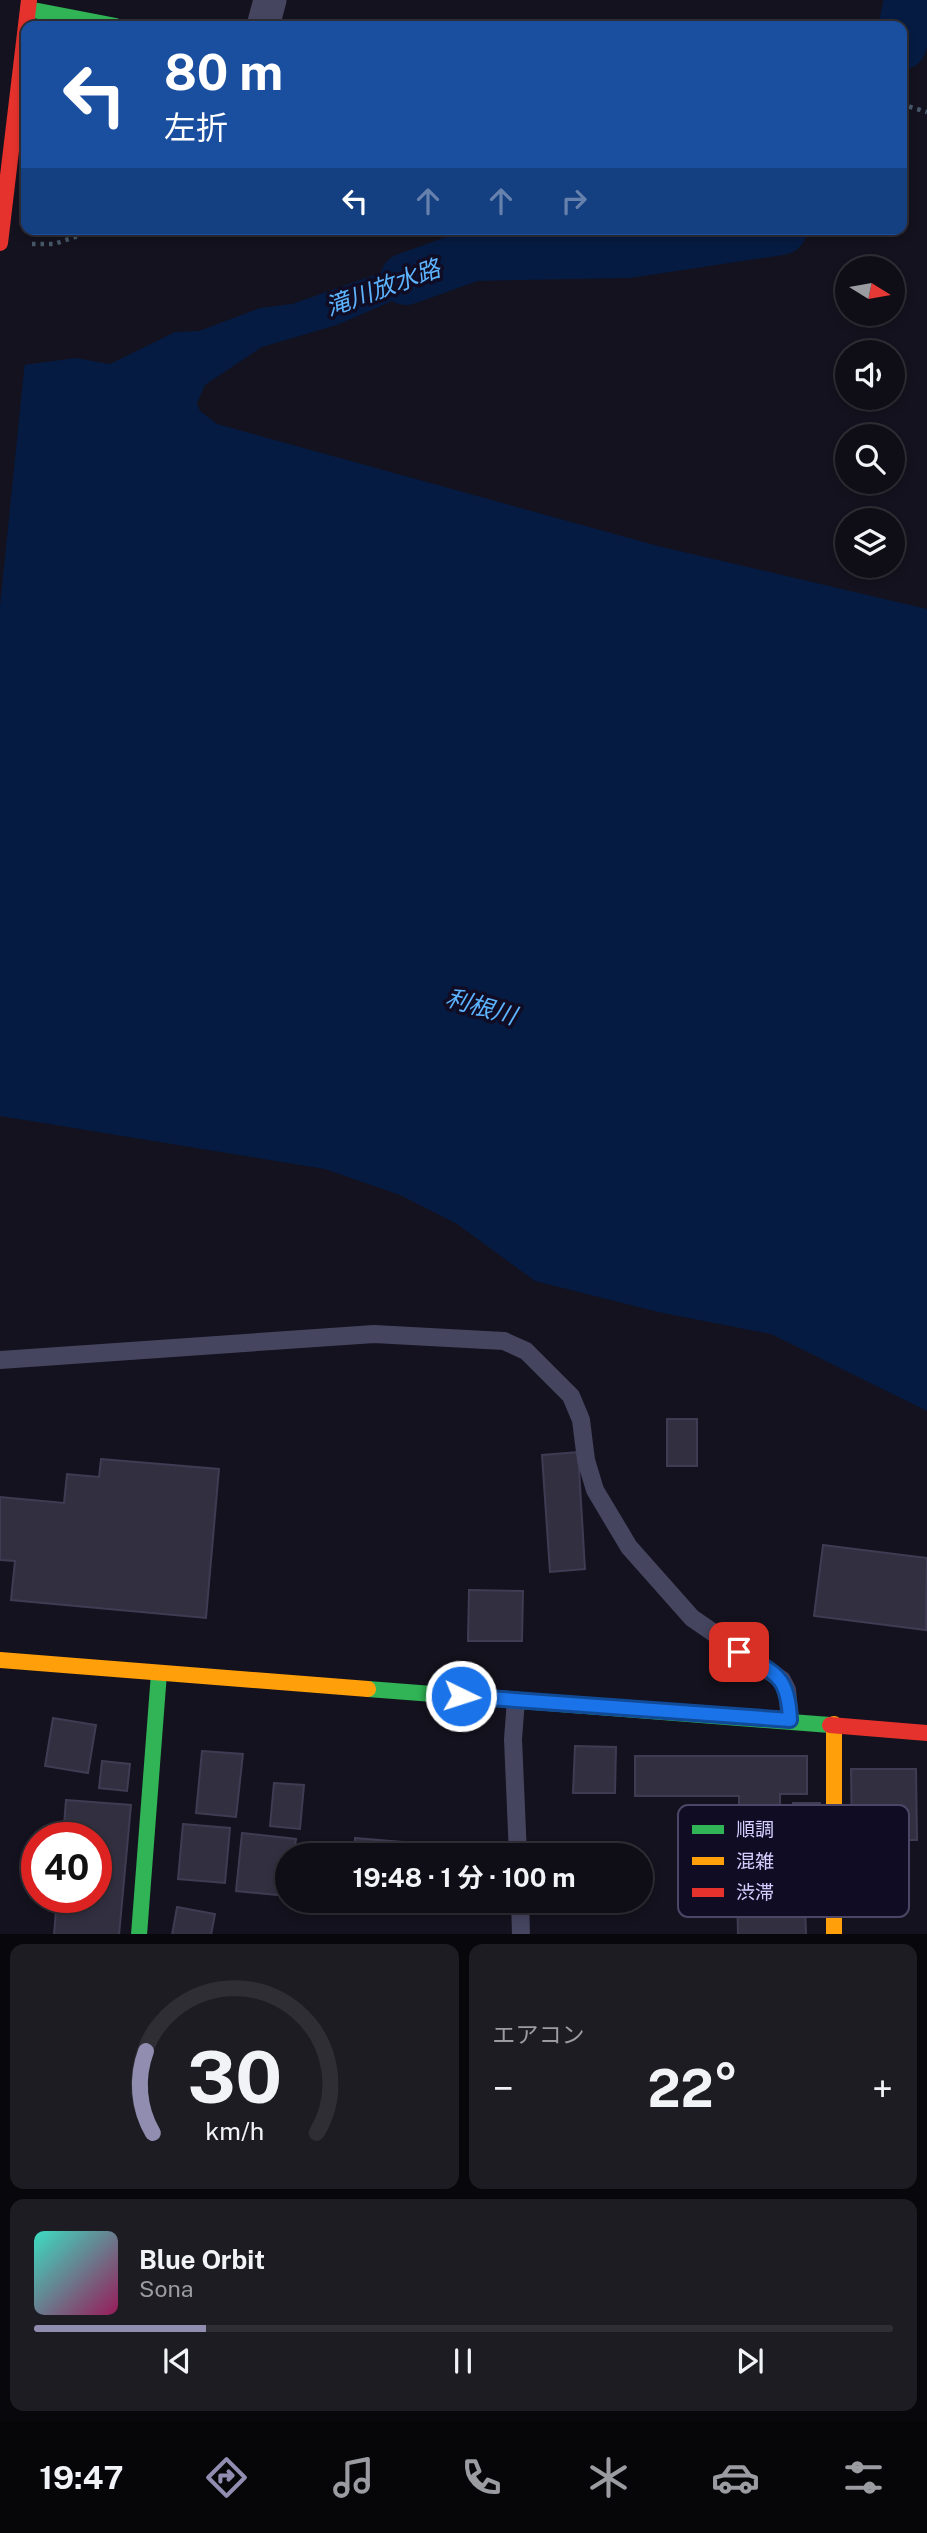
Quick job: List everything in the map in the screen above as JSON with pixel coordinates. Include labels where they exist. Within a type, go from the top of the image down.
[{"type":"main road","points":[[28,5],[95,21]]},
{"type":"main road","points":[[1,235],[21,65]]},
{"type":"main road","points":[[0,1660],[790,1720],[927,1733]]},
{"type":"main road","points":[[139,1934],[159,1673]]},
{"type":"main road","points":[[834,1724],[834,1805]]},
{"type":"street","points":[[264,21],[270,0]]},
{"type":"lane","points":[[0,1360],[373,1334],[504,1341],[526,1350],[571,1396],[582,1420],[586,1460],[595,1490],[628,1547],[692,1618],[782,1680],[787,1690],[790,1720]]},
{"type":"lane","points":[[516,1700],[513,1738],[517,1843]]},
{"type":"lane","points":[[521,1913],[522,1934]]},
{"type":"path","points":[[907,106],[924,111]]},
{"type":"path","points":[[27,244],[54,244],[81,235]]},
{"type":"water","name":"利根川","points":[[451,248],[473,255],[415,291],[337,325],[262,347],[205,385],[197,403],[200,411],[217,424],[658,546],[927,609],[927,1411],[771,1334],[658,1312],[535,1281],[457,1224],[400,1195],[325,1169],[0,1116],[0,368],[76,358],[110,364],[175,332],[199,331],[260,308],[292,304]]},
{"type":"pier","points":[[25,361],[0,606],[0,364]]},
{"type":"building","points":[[667,1419],[697,1419],[697,1466],[667,1466]]},
{"type":"building","points":[[578,1452],[585,1569],[550,1572],[542,1455]]},
{"type":"building","points":[[101,1459],[219,1469],[206,1618],[11,1600],[15,1561],[0,1560],[0,1497],[64,1503],[67,1474],[99,1477]]},
{"type":"building","points":[[823,1545],[927,1558],[926,1630],[814,1616]]},
{"type":"building","points":[[469,1590],[523,1591],[522,1641],[468,1641]]},
{"type":"building","points":[[53,1718],[96,1725],[88,1773],[45,1766]]},
{"type":"building","points":[[575,1746],[616,1747],[615,1793],[573,1793]]},
{"type":"building","points":[[202,1751],[243,1754],[236,1817],[196,1813]]},
{"type":"building","points":[[635,1756],[807,1756],[807,1794],[780,1794],[780,1805],[739,1805],[739,1796],[635,1796]]},
{"type":"building","points":[[102,1761],[130,1764],[127,1791],[99,1788]]},
{"type":"building","points":[[851,1769],[916,1769],[917,1840],[909,1840],[909,1805],[852,1805]]},
{"type":"building","points":[[274,1783],[304,1785],[300,1829],[270,1826]]},
{"type":"building","points":[[66,1800],[131,1805],[119,1934],[54,1934],[56,1913],[112,1913],[112,1822],[64,1822]]},
{"type":"building","points":[[793,1803],[820,1803],[820,1805]]},
{"type":"building","points":[[183,1824],[230,1828],[225,1883],[178,1879]]},
{"type":"building","points":[[242,1833],[296,1839],[296,1843],[275,1843],[275,1895],[236,1891]]},
{"type":"building","points":[[355,1838],[402,1842],[402,1843],[355,1843]]},
{"type":"building","points":[[177,1907],[215,1914],[211,1934],[172,1934]]},
{"type":"building","points":[[738,1917],[805,1917],[806,1934],[738,1934]]},
{"type":"waterway","name":"滝川放水路","points":[[906,21],[910,0]]},
{"type":"waterway","name":"滝川放水路","points":[[406,279],[473,255],[628,252],[741,235]]},
{"type":"traffic: fast","points":[[28,9],[90,21]]},
{"type":"traffic: fast","points":[[139,1934],[159,1673]]},
{"type":"traffic: fast","points":[[368,1689],[830,1725]]},
{"type":"traffic: slow","points":[[0,1660],[368,1689]]},
{"type":"traffic: slow","points":[[834,1724],[834,1805]]},
{"type":"traffic: slow","points":[[834,1917],[834,1934]]},
{"type":"traffic: jam","points":[[26,21],[29,0]]},
{"type":"traffic: jam","points":[[0,243],[21,67]]},
{"type":"traffic: jam","points":[[830,1725],[927,1733]]},
{"type":"route","points":[[461,1696],[790,1720],[787,1690],[782,1680],[739,1652]]}]
